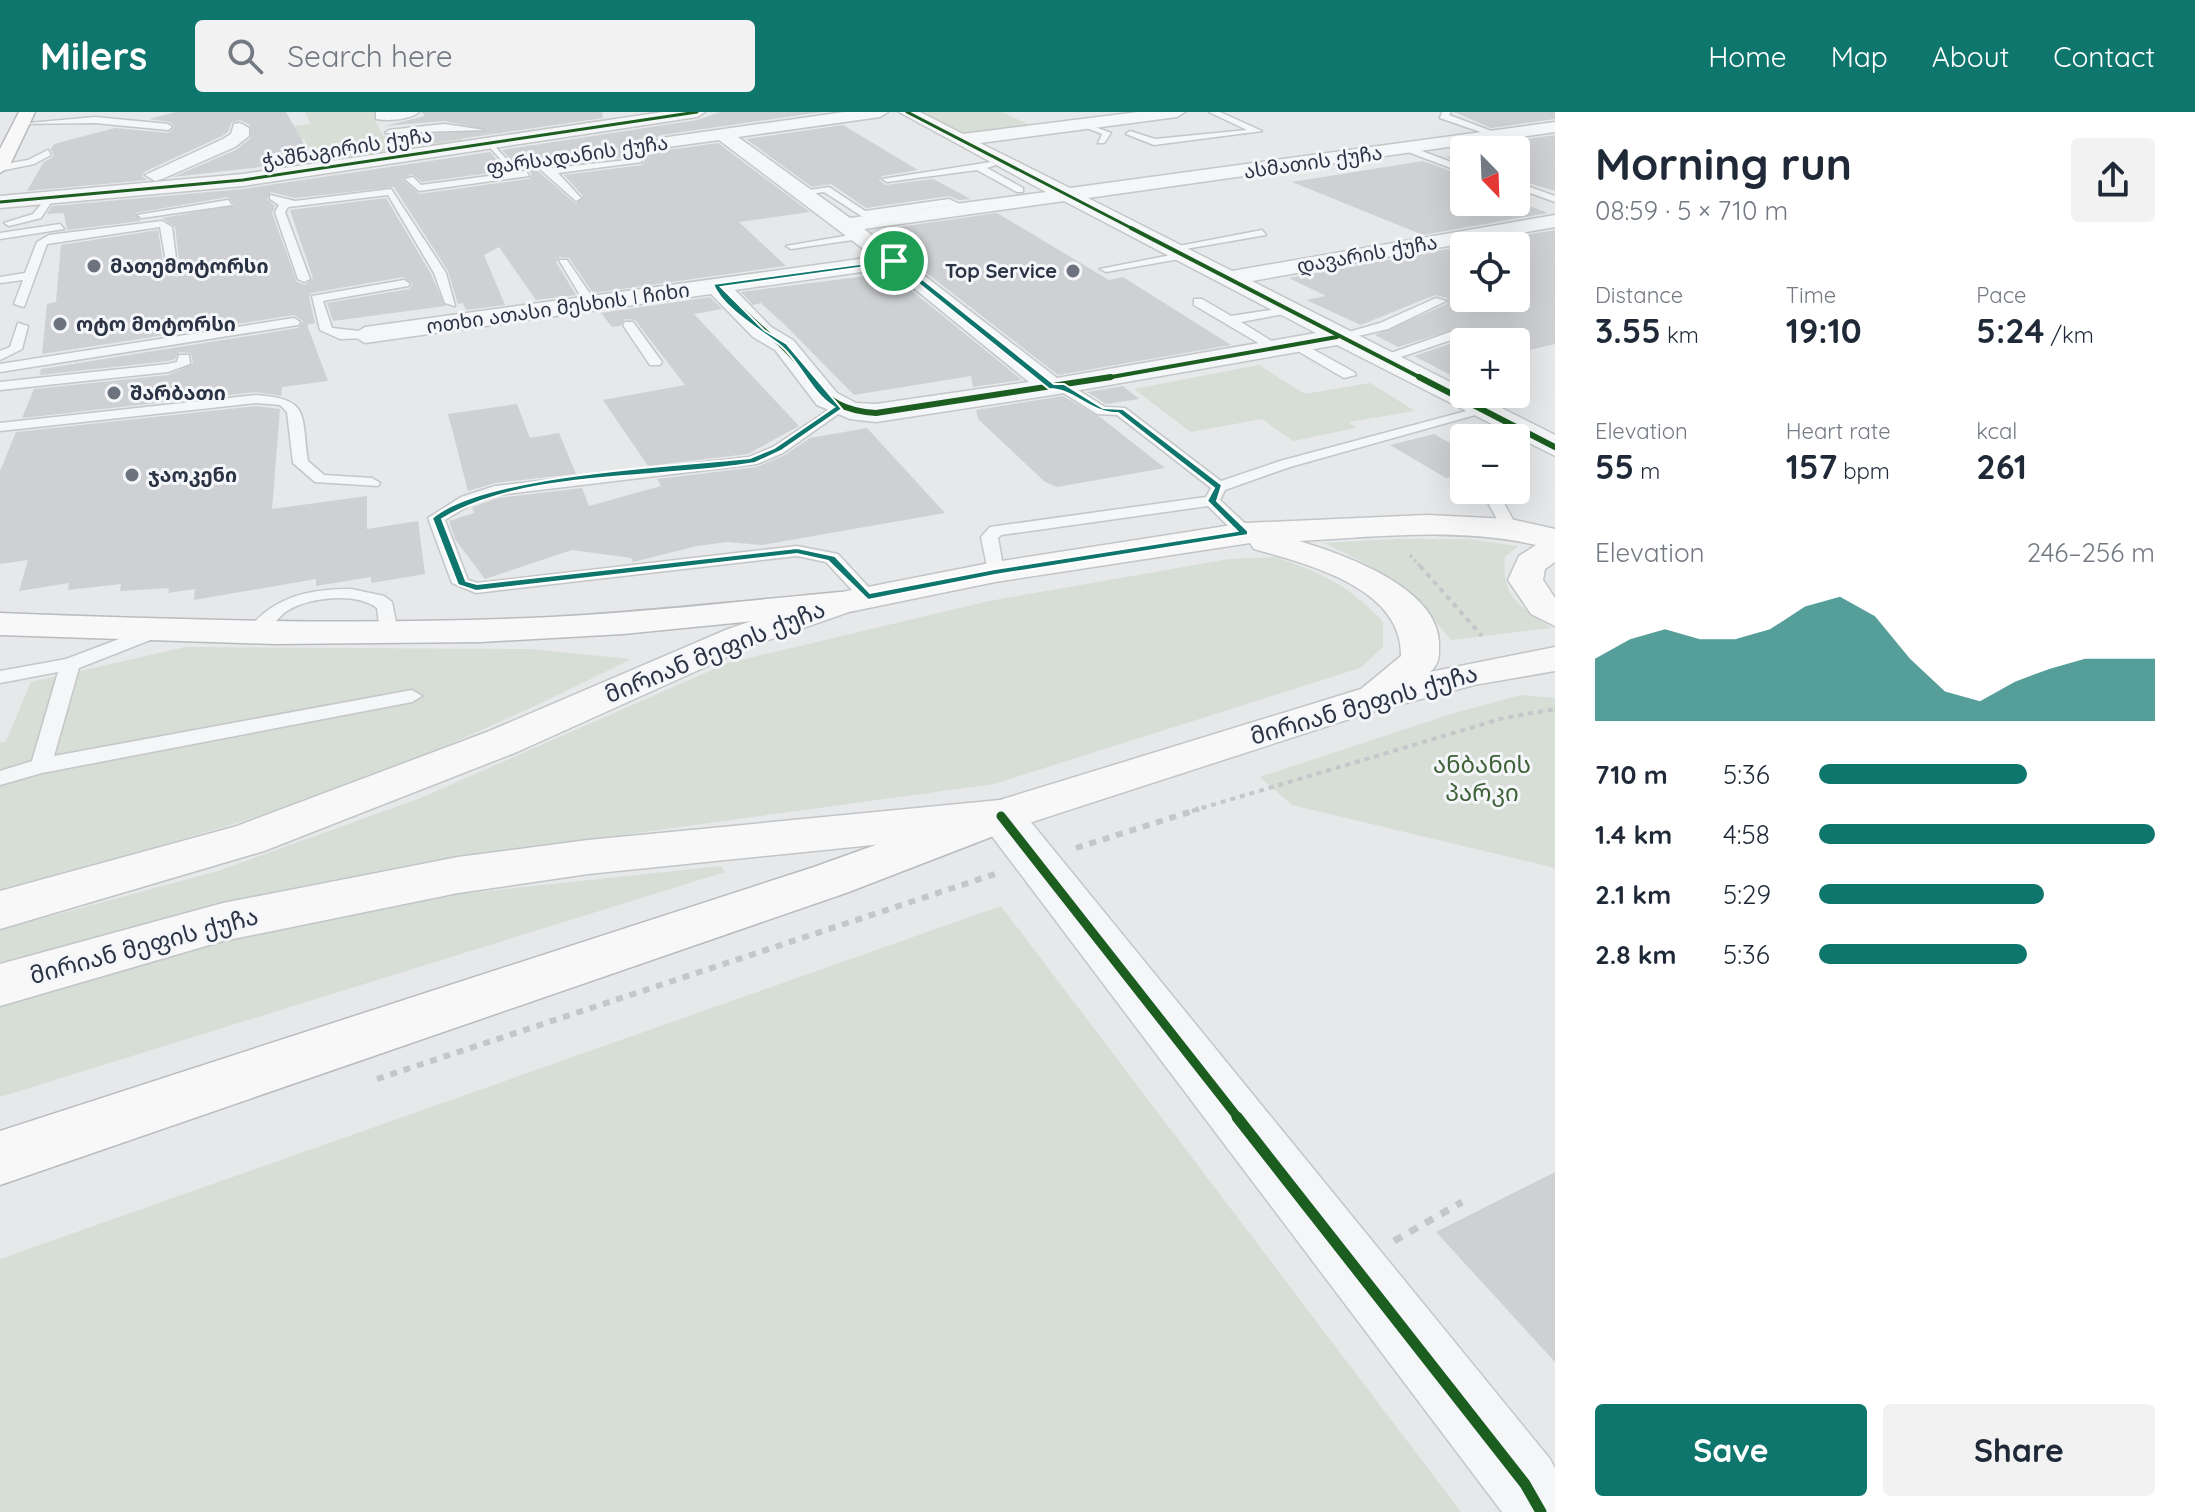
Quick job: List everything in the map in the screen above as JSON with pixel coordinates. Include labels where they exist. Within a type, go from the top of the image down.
[{"type":"main road","points":[[0,168],[22,123]]},
{"type":"main road","points":[[1223,514],[1265,542],[1336,562],[1380,589],[1410,619],[1421,638],[1420,661],[1389,686],[1356,703]]},
{"type":"main road","name":"მირიან მეფის ქუჩა","points":[[0,910],[248,839],[502,742],[741,637],[854,600],[995,572],[1223,514],[1510,529],[1555,539]]},
{"type":"main road","points":[[1555,549],[1531,562],[1524,574],[1526,587],[1555,615]]},
{"type":"main road","points":[[0,624],[254,633],[554,628],[854,600]]},
{"type":"main road","name":"მირიან მეფის ქუჩა","points":[[0,985],[223,922],[458,875],[588,857],[1001,816],[1356,703],[1474,673],[1555,659]]},
{"type":"main road","points":[[0,1158],[830,880],[1001,816]]},
{"type":"street","points":[[382,115],[411,112]]},
{"type":"street","name":"ჭაშნაგირის ქუჩა","points":[[0,202],[243,180],[482,139],[697,112]]},
{"type":"street","name":"ფარსადანის ქუჩა","points":[[280,200],[410,179],[538,169],[722,134],[880,112]]},
{"type":"street","points":[[907,112],[1508,424]]},
{"type":"street","points":[[960,140],[1177,112]]},
{"type":"street","points":[[482,139],[498,122]]},
{"type":"street","name":"ასმათის ქუჩა","points":[[855,231],[967,210],[1555,127]]},
{"type":"street","points":[[94,193],[157,174],[229,143],[240,136],[240,128]]},
{"type":"street","points":[[722,134],[855,231],[1057,386]]},
{"type":"street","points":[[243,180],[254,195],[280,200]]},
{"type":"street","name":"დავარის ქუჩა","points":[[1492,232],[1555,221]]},
{"type":"street","name":"დავარის ქუჩა","points":[[1226,279],[1450,239]]},
{"type":"street","name":"ოთხი ათასი მესხის I ჩიხი","points":[[365,335],[595,307],[716,285],[894,261]]},
{"type":"street","points":[[716,285],[762,332],[784,345],[827,399],[839,407],[876,413],[1057,386],[1337,337]]},
{"type":"street","points":[[1530,427],[1555,414]]},
{"type":"street","points":[[1530,436],[1555,447]]},
{"type":"street","points":[[1001,816],[1525,1484],[1541,1512]]},
{"type":"lane","points":[[22,123],[67,114],[115,112]]},
{"type":"lane","points":[[1130,134],[1154,142],[1258,131],[1213,112]]},
{"type":"lane","points":[[1447,112],[1443,116],[1498,135]]},
{"type":"lane","points":[[22,123],[95,120],[168,127]]},
{"type":"lane","points":[[22,123],[42,135]]},
{"type":"lane","points":[[1085,124],[1107,133],[1101,141]]},
{"type":"lane","points":[[389,133],[444,127],[482,139],[506,160]]},
{"type":"lane","points":[[1406,148],[1450,165]]},
{"type":"lane","points":[[0,168],[31,162],[48,153]]},
{"type":"lane","points":[[538,169],[637,162]]},
{"type":"lane","points":[[887,179],[1004,163]]},
{"type":"lane","points":[[978,167],[1020,190]]},
{"type":"lane","points":[[538,169],[576,198]]},
{"type":"lane","points":[[802,192],[826,189],[863,214],[949,202],[967,210]]},
{"type":"lane","points":[[1530,190],[1555,199]]},
{"type":"lane","points":[[304,279],[280,212],[280,200],[391,192],[440,273],[451,303]]},
{"type":"lane","points":[[0,224],[37,216],[49,198]]},
{"type":"lane","points":[[0,236],[228,203]]},
{"type":"lane","points":[[0,243],[162,224],[167,227],[174,272]]},
{"type":"lane","points":[[791,246],[855,231]]},
{"type":"lane","points":[[1106,269],[1262,233]]},
{"type":"lane","points":[[20,304],[46,239]]},
{"type":"lane","points":[[563,262],[595,307]]},
{"type":"lane","points":[[0,280],[30,276]]},
{"type":"lane","points":[[365,335],[340,335],[326,330],[316,299],[404,284]]},
{"type":"lane","points":[[1337,337],[1384,326],[1440,301]]},
{"type":"lane","points":[[1198,302],[1229,320],[1349,375]]},
{"type":"lane","points":[[1229,320],[1285,310]]},
{"type":"lane","points":[[1,367],[294,322]]},
{"type":"lane","points":[[629,325],[655,362]]},
{"type":"lane","points":[[1,367],[16,349],[22,326]]},
{"type":"lane","points":[[1381,359],[1450,336]]},
{"type":"lane","points":[[0,386],[168,368],[183,364],[184,358]]},
{"type":"lane","points":[[1057,386],[1102,411],[1120,411],[1223,514],[1285,464],[1486,410]]},
{"type":"lane","points":[[0,427],[256,399],[284,401],[294,411],[301,463],[320,479],[372,483]]},
{"type":"lane","points":[[839,407],[778,450],[752,461],[495,491],[467,500],[436,518],[461,583],[476,588],[797,551],[832,558],[854,600]]},
{"type":"lane","points":[[1497,504],[1510,529]]},
{"type":"lane","points":[[0,677],[70,664],[156,631]]},
{"type":"lane","points":[[41,766],[70,664]]},
{"type":"lane","points":[[0,778],[41,766],[412,696]]},
{"type":"path","points":[[1406,550],[1482,636]]},
{"type":"path","points":[[375,1079],[1244,794],[1474,726],[1555,709]]},
{"type":"path","points":[[1352,1264],[1462,1202]]},
{"type":"green space","points":[[305,112],[378,112],[381,117],[374,119],[383,136],[463,130],[462,142],[347,162],[339,152],[312,156],[304,139],[282,142],[276,128],[311,124]]},
{"type":"green space","points":[[920,112],[1002,112],[1034,127],[967,136]]},
{"type":"green space","points":[[1259,365],[1305,394],[1370,383],[1415,411],[1349,422],[1356,428],[1293,441],[1262,419],[1191,432],[1134,389]]},
{"type":"green space","points":[[1469,539],[1518,546],[1505,557],[1506,582],[1510,592],[1522,607],[1552,628],[1451,640],[1421,605],[1395,582],[1324,543]]},
{"type":"green space","points":[[1275,557],[1321,575],[1358,598],[1383,622],[1383,647],[1360,668],[994,784],[542,846],[0,965],[0,930],[218,871],[418,799],[728,663],[989,601],[1229,559]]},
{"type":"green space","points":[[186,647],[529,649],[631,659],[463,738],[316,797],[181,840],[0,890],[0,743],[6,741],[31,682]]},
{"type":"green space","name":"ანბანის პარკი","points":[[1521,695],[1555,698],[1555,868],[1292,805],[1260,777],[1451,714]]},
{"type":"green space","points":[[721,866],[725,872],[0,1097],[0,1007],[180,952],[421,898]]},
{"type":"green space","points":[[1001,906],[1461,1512],[0,1512],[0,1259]]},
{"type":"building","points":[[176,112],[286,112],[314,161],[173,177],[236,150],[251,138],[250,125],[240,120],[231,123],[228,132],[222,136],[144,172],[142,176],[147,180],[27,191],[43,163],[54,156],[51,149],[54,144],[115,128],[168,133],[175,127],[170,122],[149,119]]},
{"type":"building","points":[[422,112],[602,112],[603,118],[404,147],[393,136],[488,130],[444,121],[384,126],[425,116]]},
{"type":"building","points":[[720,112],[822,112],[661,135],[649,142],[661,151],[718,143],[810,212],[739,222],[786,266],[593,293],[569,258],[559,257],[556,262],[576,295],[536,300],[499,247],[484,255],[505,305],[466,310],[463,303],[458,304],[448,271],[394,187],[295,198],[271,192],[267,199],[275,206],[272,213],[297,282],[305,285],[313,278],[290,210],[386,198],[431,274],[445,306],[333,321],[327,303],[409,289],[413,284],[403,277],[311,293],[309,297],[315,323],[307,325],[328,381],[282,387],[281,396],[256,392],[22,418],[34,389],[168,375],[193,364],[191,353],[179,352],[175,359],[168,361],[40,375],[41,369],[298,328],[303,321],[294,315],[42,354],[47,304],[56,302],[61,245],[158,230],[165,273],[177,277],[181,274],[175,227],[162,218],[235,205],[228,197],[135,213],[141,221],[67,230],[64,213],[47,214],[52,206],[243,189],[490,152],[501,164],[509,165],[511,160],[502,150],[697,120]],"holes":[[[532,156],[553,165],[637,156],[645,161],[642,165],[564,175],[583,196],[576,204],[531,165]],[[526,168],[532,174],[529,179],[419,194],[402,179],[412,174],[422,182]]]},
{"type":"building","points":[[1454,112],[1555,112],[1555,119],[1491,128]]},
{"type":"building","points":[[843,125],[918,170],[882,176],[879,180],[885,185],[933,179],[971,199],[959,200],[949,196],[866,208],[831,184],[812,187],[746,139]]},
{"type":"building","points":[[1555,135],[1555,191],[1530,183],[1530,139]]},
{"type":"building","points":[[1423,161],[1450,171],[1450,216],[1530,216],[1530,206],[1548,213],[1423,235],[1292,182]]},
{"type":"building","points":[[997,213],[1109,280],[1123,277],[1231,345],[1058,375],[920,268],[927,267],[877,230]]},
{"type":"building","points":[[1555,230],[1555,344],[1530,350],[1530,328],[1450,328],[1398,347],[1375,335],[1447,304],[1447,298],[1435,295],[1361,325],[1306,300],[1326,296],[1289,278],[1450,249],[1450,312],[1530,312],[1530,234]]},
{"type":"building","points":[[890,273],[1022,380],[973,387],[971,376],[854,395],[761,303],[753,305],[741,292]]},
{"type":"building","points":[[710,297],[722,309],[694,314],[799,426],[748,454],[648,466],[603,400],[685,385],[635,320],[625,319],[620,326],[612,327],[601,313]]},
{"type":"building","points":[[1450,344],[1450,375],[1414,356]]},
{"type":"building","points":[[1123,386],[1139,399],[1106,404],[1087,392]]},
{"type":"building","points":[[1063,396],[1100,417],[1165,468],[1057,487],[1045,482],[978,419],[976,410]]},
{"type":"building","points":[[517,404],[530,438],[559,433],[576,474],[495,483],[468,491],[448,414]]},
{"type":"building","points":[[256,406],[280,409],[272,509],[367,496],[367,529],[418,521],[425,574],[371,583],[371,577],[316,586],[316,579],[194,600],[195,589],[168,593],[169,588],[120,591],[121,584],[68,590],[69,583],[19,591],[28,560],[0,564],[0,471],[16,432]]},
{"type":"building","points":[[867,428],[945,513],[762,545],[727,542],[697,546],[633,562],[631,558],[572,550],[485,579],[455,539],[449,521],[474,513],[472,507],[498,498],[582,488],[589,506],[661,486],[657,479],[757,467],[785,455],[810,438]]},
{"type":"building","points":[[1434,434],[1450,443],[1450,477],[1446,478],[1390,445]]},
{"type":"building","points":[[1555,1172],[1555,1362],[1436,1232]]},
{"type":"cycle path","points":[[0,202],[243,180],[697,112]]},
{"type":"cycle path","points":[[907,112],[1555,447]]},
{"type":"cycle path","points":[[716,285],[762,332],[784,345],[827,399],[850,411],[876,413],[1052,387],[1337,337]]},
{"type":"cycle path","points":[[1001,816],[1525,1484],[1541,1512]]},
{"type":"place","name":"მათემოტორსი","points":[[94,266]]},
{"type":"place","name":"Top Service","points":[[1073,271]]},
{"type":"place","name":"ოტო მოტორსი","points":[[60,324]]},
{"type":"place","name":"შარბათი","points":[[114,393]]},
{"type":"place","name":"ჯაოკენი","points":[[132,475]]},
{"type":"route","points":[[894,261],[1052,387],[1062,386],[1102,411],[1120,411],[1219,487],[1212,501],[1245,533],[995,572],[868,597],[832,558],[797,551],[476,588],[461,583],[436,518],[467,500],[495,491],[553,482],[752,461],[778,450],[839,407],[827,399],[784,345],[762,332],[716,285],[894,261]]}]
